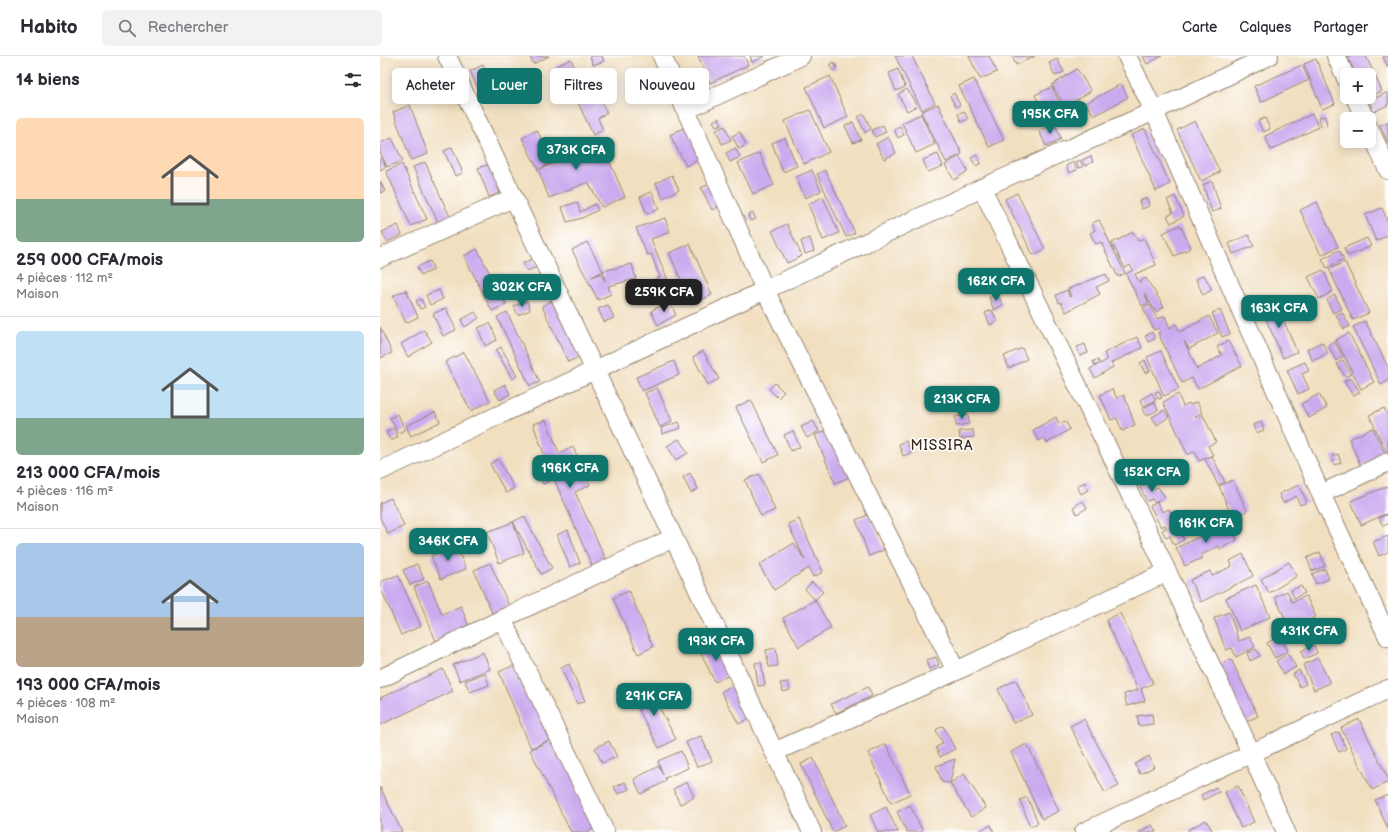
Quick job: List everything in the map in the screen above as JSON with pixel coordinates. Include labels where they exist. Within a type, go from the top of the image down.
[{"type":"street","points":[[447,56],[812,832]]},
{"type":"street","points":[[662,56],[766,290],[956,671]]},
{"type":"street","points":[[686,110],[801,56]]},
{"type":"street","points":[[1128,56],[1154,111],[1321,494],[1388,637]]},
{"type":"street","points":[[380,472],[982,188],[1154,111],[1269,56]]},
{"type":"street","points":[[1336,56],[1342,68]]},
{"type":"street","points":[[1376,143],[1388,170]]},
{"type":"street","points":[[982,188],[1167,572],[1252,753],[1286,832]]},
{"type":"street","points":[[380,258],[514,198]]},
{"type":"street","points":[[1321,494],[1388,462]]},
{"type":"street","points":[[380,679],[502,619],[674,538]]},
{"type":"street","points":[[774,752],[956,671],[1167,572]]},
{"type":"street","points":[[502,619],[605,832]]},
{"type":"street","points":[[1084,832],[1388,688]]},
{"type":"building","points":[[530,56],[549,56],[533,64]]},
{"type":"building","points":[[590,56],[602,56],[604,61],[593,65]]},
{"type":"building","points":[[698,56],[744,56],[748,65],[710,83],[709,68],[703,68]]},
{"type":"building","points":[[750,56],[765,56],[752,62]]},
{"type":"building","points":[[895,56],[912,56],[935,103],[922,110]]},
{"type":"building","points":[[969,56],[989,56],[997,72],[980,79]]},
{"type":"building","points":[[1012,56],[1035,56],[1016,65]]},
{"type":"building","points":[[1143,56],[1162,56],[1147,64]]},
{"type":"building","points":[[1347,56],[1366,56],[1371,68],[1353,68]]},
{"type":"building","points":[[1388,56],[1388,68],[1383,57]]},
{"type":"building","points":[[571,59],[575,68],[554,68]]},
{"type":"building","points":[[1057,59],[1064,72],[1055,76],[1049,63]]},
{"type":"building","points":[[1316,59],[1335,104],[1322,109],[1304,64]]},
{"type":"building","points":[[834,62],[837,68],[833,71],[829,65]]},
{"type":"building","points":[[483,65],[484,68],[477,68],[477,87],[470,71]]},
{"type":"building","points":[[1302,65],[1309,80],[1261,102],[1254,86]]},
{"type":"building","points":[[898,69],[905,87],[896,91],[889,73]]},
{"type":"building","points":[[1077,69],[1091,91],[1065,107],[1052,85]]},
{"type":"building","points":[[830,76],[848,117],[824,128],[806,87]]},
{"type":"building","points":[[1376,78],[1382,91],[1376,94]]},
{"type":"building","points":[[974,79],[1004,140],[989,147],[959,86]]},
{"type":"building","points":[[1121,84],[1128,97],[1094,116],[1086,103]]},
{"type":"building","points":[[1052,87],[1062,108],[1045,115],[1035,95]]},
{"type":"building","points":[[907,89],[917,106],[907,111],[898,94]]},
{"type":"building","points":[[1388,92],[1388,105],[1374,112],[1370,104],[1376,104],[1376,98]]},
{"type":"building","points":[[954,93],[960,105],[956,107],[950,96]]},
{"type":"building","points":[[579,104],[602,104],[607,113],[598,118],[603,130],[593,135]]},
{"type":"building","points":[[938,104],[962,154],[946,162],[921,112]]},
{"type":"building","points":[[410,105],[428,154],[411,160],[393,112]]},
{"type":"building","points":[[810,110],[829,152],[804,164],[785,121]]},
{"type":"building","points":[[964,111],[968,119],[961,122],[958,114]]},
{"type":"building","points":[[864,114],[871,129],[865,133],[858,117]]},
{"type":"building","points":[[921,114],[935,144],[916,153],[902,123]]},
{"type":"building","points":[[1312,114],[1319,127],[1271,150],[1265,136]]},
{"type":"building","points":[[1325,116],[1327,125],[1321,126],[1319,117]]},
{"type":"building","points":[[719,118],[722,124],[716,126],[713,121]]},
{"type":"building","points":[[1265,118],[1270,129],[1263,132],[1258,121]]},
{"type":"building","points":[[1195,121],[1220,172],[1201,181],[1177,130]]},
{"type":"building","points":[[853,122],[861,140],[853,143],[845,126]]},
{"type":"building","points":[[1388,122],[1388,143],[1380,125]]},
{"type":"building","points":[[1055,124],[1061,139],[1046,146],[1039,131]]},
{"type":"building","points":[[883,125],[886,132],[875,137],[872,130]]},
{"type":"building","points":[[687,126],[702,158],[686,166],[670,135]]},
{"type":"building","points":[[725,126],[731,140],[722,144],[716,130]]},
{"type":"building","points":[[900,126],[904,135],[898,138],[894,129]]},
{"type":"building","points":[[1145,129],[1170,184],[1156,191],[1131,135]]},
{"type":"building","points":[[537,130],[552,162],[540,169],[602,144],[625,197],[602,207],[588,182],[549,198],[538,169],[522,138]]},
{"type":"building","points":[[740,132],[746,145],[739,149],[732,136]]},
{"type":"building","points":[[888,137],[896,153],[884,159],[876,144]]},
{"type":"building","points":[[392,138],[403,161],[387,167],[380,152],[380,143]]},
{"type":"building","points":[[785,138],[797,166],[783,172],[772,143]]},
{"type":"building","points":[[452,147],[463,173],[455,176],[444,151]]},
{"type":"building","points":[[735,148],[740,157],[730,162],[726,153]]},
{"type":"building","points":[[759,153],[774,185],[753,194],[738,163]]},
{"type":"building","points":[[938,154],[943,166],[928,172],[923,160]]},
{"type":"building","points":[[977,155],[981,163],[976,166],[971,158]]},
{"type":"building","points":[[959,156],[968,171],[954,180],[945,165]]},
{"type":"building","points":[[1091,156],[1093,162],[1085,166],[1082,160]]},
{"type":"building","points":[[382,158],[386,167],[380,170],[380,159]]},
{"type":"building","points":[[1080,160],[1083,167],[1078,168],[1076,162]]},
{"type":"building","points":[[425,162],[450,217],[438,222],[413,167]]},
{"type":"building","points":[[1073,162],[1077,170],[1069,173],[1066,166]]},
{"type":"building","points":[[402,164],[427,219],[411,226],[386,171]]},
{"type":"building","points":[[490,164],[500,193],[489,197],[478,168]]},
{"type":"building","points":[[812,170],[821,191],[805,198],[796,177]]},
{"type":"building","points":[[825,170],[855,233],[846,237],[817,174]]},
{"type":"building","points":[[672,175],[679,190],[663,198],[656,183]]},
{"type":"building","points":[[380,181],[385,191],[380,193]]},
{"type":"building","points":[[1212,181],[1221,209],[1212,212],[1203,185]]},
{"type":"building","points":[[712,183],[723,204],[712,210],[701,188]]},
{"type":"building","points":[[652,192],[659,209],[647,214],[640,197]]},
{"type":"building","points":[[1017,193],[1045,249],[1033,255],[1005,199]]},
{"type":"building","points":[[1175,196],[1184,216],[1171,223],[1167,216],[1173,213],[1167,200]]},
{"type":"building","points":[[823,197],[839,233],[823,240],[808,204]]},
{"type":"building","points":[[1147,198],[1149,206],[1142,209],[1139,201]]},
{"type":"building","points":[[577,202],[580,212],[595,204],[598,210],[582,218],[567,222],[562,207]]},
{"type":"building","points":[[1317,202],[1338,247],[1321,255],[1300,210]]},
{"type":"building","points":[[1382,208],[1388,222],[1388,235],[1376,241],[1365,215]]},
{"type":"building","points":[[753,213],[756,219],[750,221],[748,215]]},
{"type":"building","points":[[665,218],[670,232],[651,239],[672,290],[666,293],[665,289],[650,295],[645,284],[660,277],[651,254],[647,255],[636,228]]},
{"type":"building","points":[[1099,220],[1125,273],[1118,277],[1101,242],[1096,244],[1090,233],[1095,230],[1092,223]]},
{"type":"building","points":[[787,224],[802,256],[787,263],[772,231]]},
{"type":"building","points":[[398,225],[402,235],[387,242],[382,232]]},
{"type":"building","points":[[1180,225],[1191,248],[1174,256],[1163,233]]},
{"type":"building","points":[[1133,232],[1138,241],[1144,238],[1156,265],[1135,274],[1139,282],[1146,278],[1164,307],[1156,312],[1144,293],[1149,303],[1142,306],[1126,274],[1133,270],[1130,265],[1125,268],[1112,243]]},
{"type":"building","points":[[1249,235],[1254,246],[1233,254],[1229,243]]},
{"type":"building","points":[[810,238],[814,251],[805,254],[801,241]]},
{"type":"building","points":[[1367,238],[1371,246],[1348,256],[1344,248]]},
{"type":"building","points":[[587,242],[603,271],[632,264],[636,279],[608,286],[611,294],[598,300],[572,250]],"holes":[[[603,271],[605,281],[601,273],[592,277]]]},
{"type":"building","points":[[690,244],[712,295],[692,304],[669,253]]},
{"type":"building","points":[[477,249],[506,304],[492,311],[464,256]]},
{"type":"building","points":[[1339,250],[1344,259],[1327,268],[1322,259]]},
{"type":"building","points":[[533,259],[537,267],[527,271],[523,263]]},
{"type":"building","points":[[430,261],[434,270],[421,275],[417,267]]},
{"type":"building","points":[[1345,262],[1369,313],[1353,320],[1329,269]]},
{"type":"building","points":[[1323,270],[1333,291],[1319,299],[1308,277]]},
{"type":"building","points":[[1106,274],[1109,281],[1096,287],[1100,294],[1066,312],[1061,302],[1059,303],[1056,295],[1067,290],[1069,297],[1071,296],[1068,289]]},
{"type":"building","points":[[1204,275],[1212,290],[1203,295],[1196,279]]},
{"type":"building","points":[[406,290],[418,317],[406,323],[393,296]]},
{"type":"building","points":[[439,290],[443,299],[430,305],[426,295]]},
{"type":"building","points":[[997,294],[1003,305],[994,310],[989,298]]},
{"type":"building","points":[[1335,295],[1342,309],[1333,313],[1327,300]]},
{"type":"building","points":[[421,299],[425,307],[420,309],[416,301]]},
{"type":"building","points":[[555,299],[581,356],[568,362],[542,306]]},
{"type":"building","points":[[1275,300],[1297,352],[1283,358],[1260,306]]},
{"type":"building","points":[[527,301],[530,310],[518,315],[514,306]]},
{"type":"building","points":[[669,301],[676,315],[658,325],[651,311]]},
{"type":"building","points":[[608,305],[614,318],[604,322],[598,309]]},
{"type":"building","points":[[1150,305],[1157,319],[1165,316],[1170,328],[1176,324],[1180,332],[1209,316],[1218,333],[1189,349],[1184,341],[1197,369],[1222,355],[1217,347],[1228,341],[1242,366],[1198,389],[1192,378],[1182,383],[1158,333],[1160,332],[1159,328],[1154,330],[1143,308]]},
{"type":"building","points":[[446,308],[456,330],[443,336],[433,314]]},
{"type":"building","points":[[992,310],[997,321],[990,325],[985,313]]},
{"type":"building","points":[[1220,310],[1230,334],[1222,337],[1212,313]]},
{"type":"building","points":[[475,312],[479,318],[465,327],[461,320]]},
{"type":"building","points":[[507,312],[540,382],[530,386],[497,317]]},
{"type":"building","points":[[1342,312],[1350,326],[1344,329],[1336,315]]},
{"type":"building","points":[[1365,321],[1388,367],[1388,381],[1381,385],[1353,327]]},
{"type":"building","points":[[490,323],[497,340],[485,346],[478,328]]},
{"type":"building","points":[[380,327],[392,353],[380,358]]},
{"type":"building","points":[[424,330],[432,342],[408,357],[401,344]]},
{"type":"building","points":[[1152,332],[1155,339],[1148,342],[1145,336]]},
{"type":"building","points":[[1349,333],[1374,382],[1361,389],[1336,340]]},
{"type":"building","points":[[1137,337],[1142,348],[1111,363],[1113,367],[1095,378],[1090,369],[1099,364],[1095,366],[1093,361],[1098,360],[1100,364],[1107,360],[1104,353]]},
{"type":"building","points":[[1334,341],[1343,357],[1336,361],[1328,345]]},
{"type":"building","points":[[1322,342],[1328,353],[1313,361],[1307,349]]},
{"type":"building","points":[[1085,344],[1088,353],[1080,356],[1077,347]]},
{"type":"building","points":[[501,347],[517,376],[512,379],[496,350]]},
{"type":"building","points":[[1022,348],[1027,359],[1009,368],[1004,356]]},
{"type":"building","points":[[703,351],[719,379],[708,385],[693,357]]},
{"type":"building","points":[[1161,351],[1179,389],[1164,396],[1147,357]]},
{"type":"building","points":[[464,352],[490,401],[471,411],[445,362]]},
{"type":"building","points":[[1145,360],[1150,371],[1145,373],[1140,363]]},
{"type":"building","points":[[1343,360],[1351,374],[1345,377],[1337,364]]},
{"type":"building","points":[[674,361],[679,375],[642,391],[636,377]]},
{"type":"building","points":[[1305,362],[1309,371],[1302,374],[1309,389],[1298,394],[1287,370]]},
{"type":"building","points":[[1351,378],[1360,392],[1353,396],[1344,381]]},
{"type":"building","points":[[775,383],[784,392],[778,398],[769,389]]},
{"type":"building","points":[[505,384],[510,394],[500,400],[494,390]]},
{"type":"building","points":[[657,388],[672,421],[660,427],[645,393]]},
{"type":"building","points":[[1112,389],[1117,398],[1124,395],[1135,425],[1122,431],[1117,418],[1111,420],[1100,395]]},
{"type":"building","points":[[1159,391],[1162,398],[1158,399],[1155,392]]},
{"type":"building","points":[[1152,393],[1156,400],[1143,407],[1140,400]]},
{"type":"building","points":[[1178,394],[1183,406],[1189,403],[1190,405],[1197,402],[1202,413],[1195,416],[1196,418],[1203,415],[1216,442],[1208,446],[1213,455],[1199,461],[1195,451],[1188,455],[1163,402]]},
{"type":"building","points":[[1319,394],[1327,408],[1309,418],[1301,404]]},
{"type":"building","points":[[751,400],[778,455],[763,462],[736,407]]},
{"type":"building","points":[[1154,402],[1158,410],[1146,416],[1142,409]]},
{"type":"building","points":[[1384,408],[1388,415],[1388,451],[1386,451],[1369,415]]},
{"type":"building","points":[[1164,410],[1169,417],[1157,425],[1152,417]]},
{"type":"building","points":[[435,412],[440,422],[411,436],[406,426]]},
{"type":"building","points":[[398,414],[405,430],[398,433],[390,418]]},
{"type":"building","points":[[968,415],[969,424],[956,426],[955,417]]},
{"type":"building","points":[[1056,417],[1059,424],[1065,421],[1070,429],[1047,443],[1044,438],[1039,441],[1033,430]]},
{"type":"building","points":[[546,420],[559,453],[573,447],[590,485],[575,492],[607,562],[593,568],[548,465],[533,424]]},
{"type":"building","points":[[813,421],[819,431],[807,438],[801,427]]},
{"type":"building","points":[[679,422],[681,428],[662,434],[661,428]]},
{"type":"building","points":[[1261,422],[1264,430],[1256,433],[1253,425]]},
{"type":"building","points":[[393,428],[398,437],[391,441],[386,432]]},
{"type":"building","points":[[832,428],[852,476],[835,483],[815,435]]},
{"type":"building","points":[[1373,428],[1385,454],[1361,466],[1349,439]]},
{"type":"building","points":[[973,430],[974,437],[960,439],[959,431]]},
{"type":"building","points":[[793,431],[800,447],[791,451],[784,435]]},
{"type":"building","points":[[679,439],[688,453],[676,460],[667,446]]},
{"type":"building","points":[[906,441],[911,453],[903,456],[899,444]]},
{"type":"building","points":[[1338,454],[1341,463],[1334,465],[1332,456]]},
{"type":"building","points":[[1212,456],[1225,482],[1218,485],[1205,459]]},
{"type":"building","points":[[498,459],[514,488],[506,493],[490,464]]},
{"type":"building","points":[[1161,471],[1164,476],[1159,479],[1156,474]]},
{"type":"building","points":[[690,473],[698,489],[691,493],[683,477]]},
{"type":"building","points":[[759,474],[775,510],[761,516],[745,480]]},
{"type":"building","points":[[552,475],[554,479],[543,484],[541,480]]},
{"type":"building","points":[[1233,480],[1247,511],[1232,517],[1219,486]]},
{"type":"building","points":[[1085,482],[1088,490],[1081,494],[1077,486]]},
{"type":"building","points":[[1150,482],[1154,489],[1158,487],[1165,497],[1155,503],[1152,499],[1147,501],[1140,487]]},
{"type":"building","points":[[1299,485],[1307,502],[1300,505],[1296,496],[1283,503],[1279,494]]},
{"type":"building","points":[[1388,486],[1388,513],[1361,525],[1351,501]]},
{"type":"building","points":[[391,498],[404,526],[388,534],[380,518],[380,503]]},
{"type":"building","points":[[1083,501],[1087,508],[1077,514],[1073,507]]},
{"type":"building","points":[[1157,502],[1162,512],[1169,509],[1184,540],[1174,545],[1170,536],[1166,538],[1162,530],[1166,528],[1165,525],[1161,527],[1150,506]]},
{"type":"building","points":[[870,514],[884,550],[869,556],[856,520]]},
{"type":"building","points":[[1388,514],[1388,524],[1383,526],[1379,518]]},
{"type":"building","points":[[524,516],[552,568],[541,574],[513,522]]},
{"type":"building","points":[[799,519],[823,572],[813,577],[809,568],[774,590],[759,565],[794,543],[805,560],[788,524]]},
{"type":"building","points":[[513,522],[524,553],[499,563],[487,532]]},
{"type":"building","points":[[1229,522],[1237,540],[1220,549],[1219,546],[1201,555],[1202,558],[1185,566],[1176,548]]},
{"type":"building","points":[[568,530],[580,563],[570,567],[557,535]]},
{"type":"building","points":[[1388,536],[1388,552],[1379,556],[1373,542]]},
{"type":"building","points":[[456,546],[466,569],[441,579],[431,556]]},
{"type":"building","points":[[1320,552],[1325,566],[1312,571],[1307,558]]},
{"type":"building","points":[[1243,554],[1253,576],[1201,602],[1190,580],[1210,571],[1212,576],[1232,566],[1230,561]]},
{"type":"building","points":[[1289,562],[1297,576],[1269,593],[1261,579]]},
{"type":"building","points":[[490,563],[510,608],[493,615],[474,570]]},
{"type":"building","points":[[417,564],[424,579],[410,585],[403,570]]},
{"type":"building","points":[[1325,569],[1329,579],[1316,584],[1312,574]]},
{"type":"building","points":[[398,575],[421,626],[401,635],[380,587],[380,582]]},
{"type":"building","points":[[428,581],[442,614],[461,606],[469,627],[436,641],[414,587]]},
{"type":"building","points":[[812,582],[823,592],[815,600],[805,589]]},
{"type":"building","points":[[1256,585],[1270,617],[1240,631],[1226,598]]},
{"type":"building","points":[[1301,586],[1305,593],[1294,598],[1291,590]]},
{"type":"building","points":[[629,591],[653,647],[638,654],[613,598]]},
{"type":"building","points":[[1287,591],[1292,602],[1306,596],[1316,617],[1290,629],[1275,597]]},
{"type":"building","points":[[815,600],[831,628],[799,647],[783,618]]},
{"type":"building","points":[[1229,612],[1239,641],[1250,637],[1255,647],[1236,657],[1232,648],[1226,650],[1214,618]]},
{"type":"building","points":[[1120,613],[1153,683],[1141,689],[1145,701],[1127,706],[1124,694],[1138,690],[1106,620]]},
{"type":"building","points":[[1280,636],[1288,651],[1275,658],[1267,643]]},
{"type":"building","points":[[717,642],[732,674],[715,682],[700,651]]},
{"type":"building","points":[[1314,645],[1317,653],[1304,659],[1301,651]]},
{"type":"building","points":[[776,648],[778,666],[769,667],[766,650]]},
{"type":"building","points":[[1256,649],[1260,656],[1250,661],[1247,653]]},
{"type":"building","points":[[483,652],[490,669],[460,681],[453,665]]},
{"type":"building","points":[[1288,654],[1296,667],[1284,674],[1276,661]]},
{"type":"building","points":[[936,657],[939,665],[929,669],[926,660]]},
{"type":"building","points":[[1318,658],[1330,683],[1314,690],[1303,665]]},
{"type":"building","points":[[1231,659],[1258,716],[1241,724],[1214,668]]},
{"type":"building","points":[[521,662],[598,826],[587,832],[571,832],[530,750],[548,741],[531,748],[499,672]]},
{"type":"building","points":[[761,662],[765,685],[758,686],[755,663]]},
{"type":"building","points":[[569,664],[585,701],[577,704],[561,668]]},
{"type":"building","points":[[443,669],[453,691],[380,725],[380,698]]},
{"type":"building","points":[[1299,670],[1306,684],[1300,687],[1293,674]]},
{"type":"building","points":[[485,673],[489,685],[470,692],[465,681]]},
{"type":"building","points":[[1016,680],[1032,715],[1013,723],[998,689]]},
{"type":"building","points":[[788,682],[790,690],[783,692],[780,683]]},
{"type":"building","points":[[734,684],[753,716],[739,724],[721,692]]},
{"type":"building","points":[[648,686],[676,739],[659,748],[631,695]]},
{"type":"building","points":[[868,687],[872,696],[836,713],[831,704]]},
{"type":"building","points":[[1152,714],[1153,724],[1139,726],[1137,716]]},
{"type":"building","points":[[1084,719],[1119,786],[1105,793],[1070,726]]},
{"type":"building","points":[[1359,719],[1388,778],[1388,782],[1372,790],[1341,728]]},
{"type":"building","points":[[943,726],[955,749],[940,757],[936,747],[943,744],[936,730]]},
{"type":"building","points":[[1339,732],[1346,749],[1339,752],[1331,735]]},
{"type":"building","points":[[701,736],[712,761],[697,767],[686,742]]},
{"type":"building","points":[[609,741],[617,757],[602,763],[595,748]]},
{"type":"building","points":[[886,744],[910,794],[891,803],[868,753]]},
{"type":"building","points":[[1027,744],[1059,811],[1042,819],[1011,752]]},
{"type":"building","points":[[681,751],[688,768],[665,778],[666,781],[641,794],[634,779],[659,766],[663,775],[658,761]]},
{"type":"building","points":[[1149,756],[1154,767],[1140,774],[1135,764]]},
{"type":"building","points":[[813,758],[845,826],[833,832],[801,764]]},
{"type":"building","points":[[955,759],[950,783],[942,782],[936,766]]},
{"type":"building","points":[[964,774],[986,808],[971,817],[950,783]]},
{"type":"building","points":[[625,782],[629,789],[618,794],[614,787]]},
{"type":"building","points":[[687,782],[694,797],[680,804],[673,789]]},
{"type":"building","points":[[1238,786],[1254,822],[1241,828],[1225,792]]},
{"type":"building","points":[[380,787],[402,832],[380,832]]},
{"type":"building","points":[[1216,787],[1219,792],[1203,800],[1201,795]]},
{"type":"building","points":[[1388,795],[1388,829],[1375,800]]},
{"type":"building","points":[[1027,797],[1038,823],[1030,826],[1020,800]]},
{"type":"building","points":[[910,805],[923,832],[907,832],[897,812]]},
{"type":"building","points":[[886,807],[898,832],[878,832],[870,815]]},
{"type":"building","points":[[1206,820],[1213,832],[1189,832],[1188,830]]},
{"type":"building","points":[[991,825],[994,832],[977,832]]},
{"type":"building","points":[[1152,825],[1156,832],[1138,832]]},
{"type":"district","name":"MISSIRA","points":[[942,445]]}]
